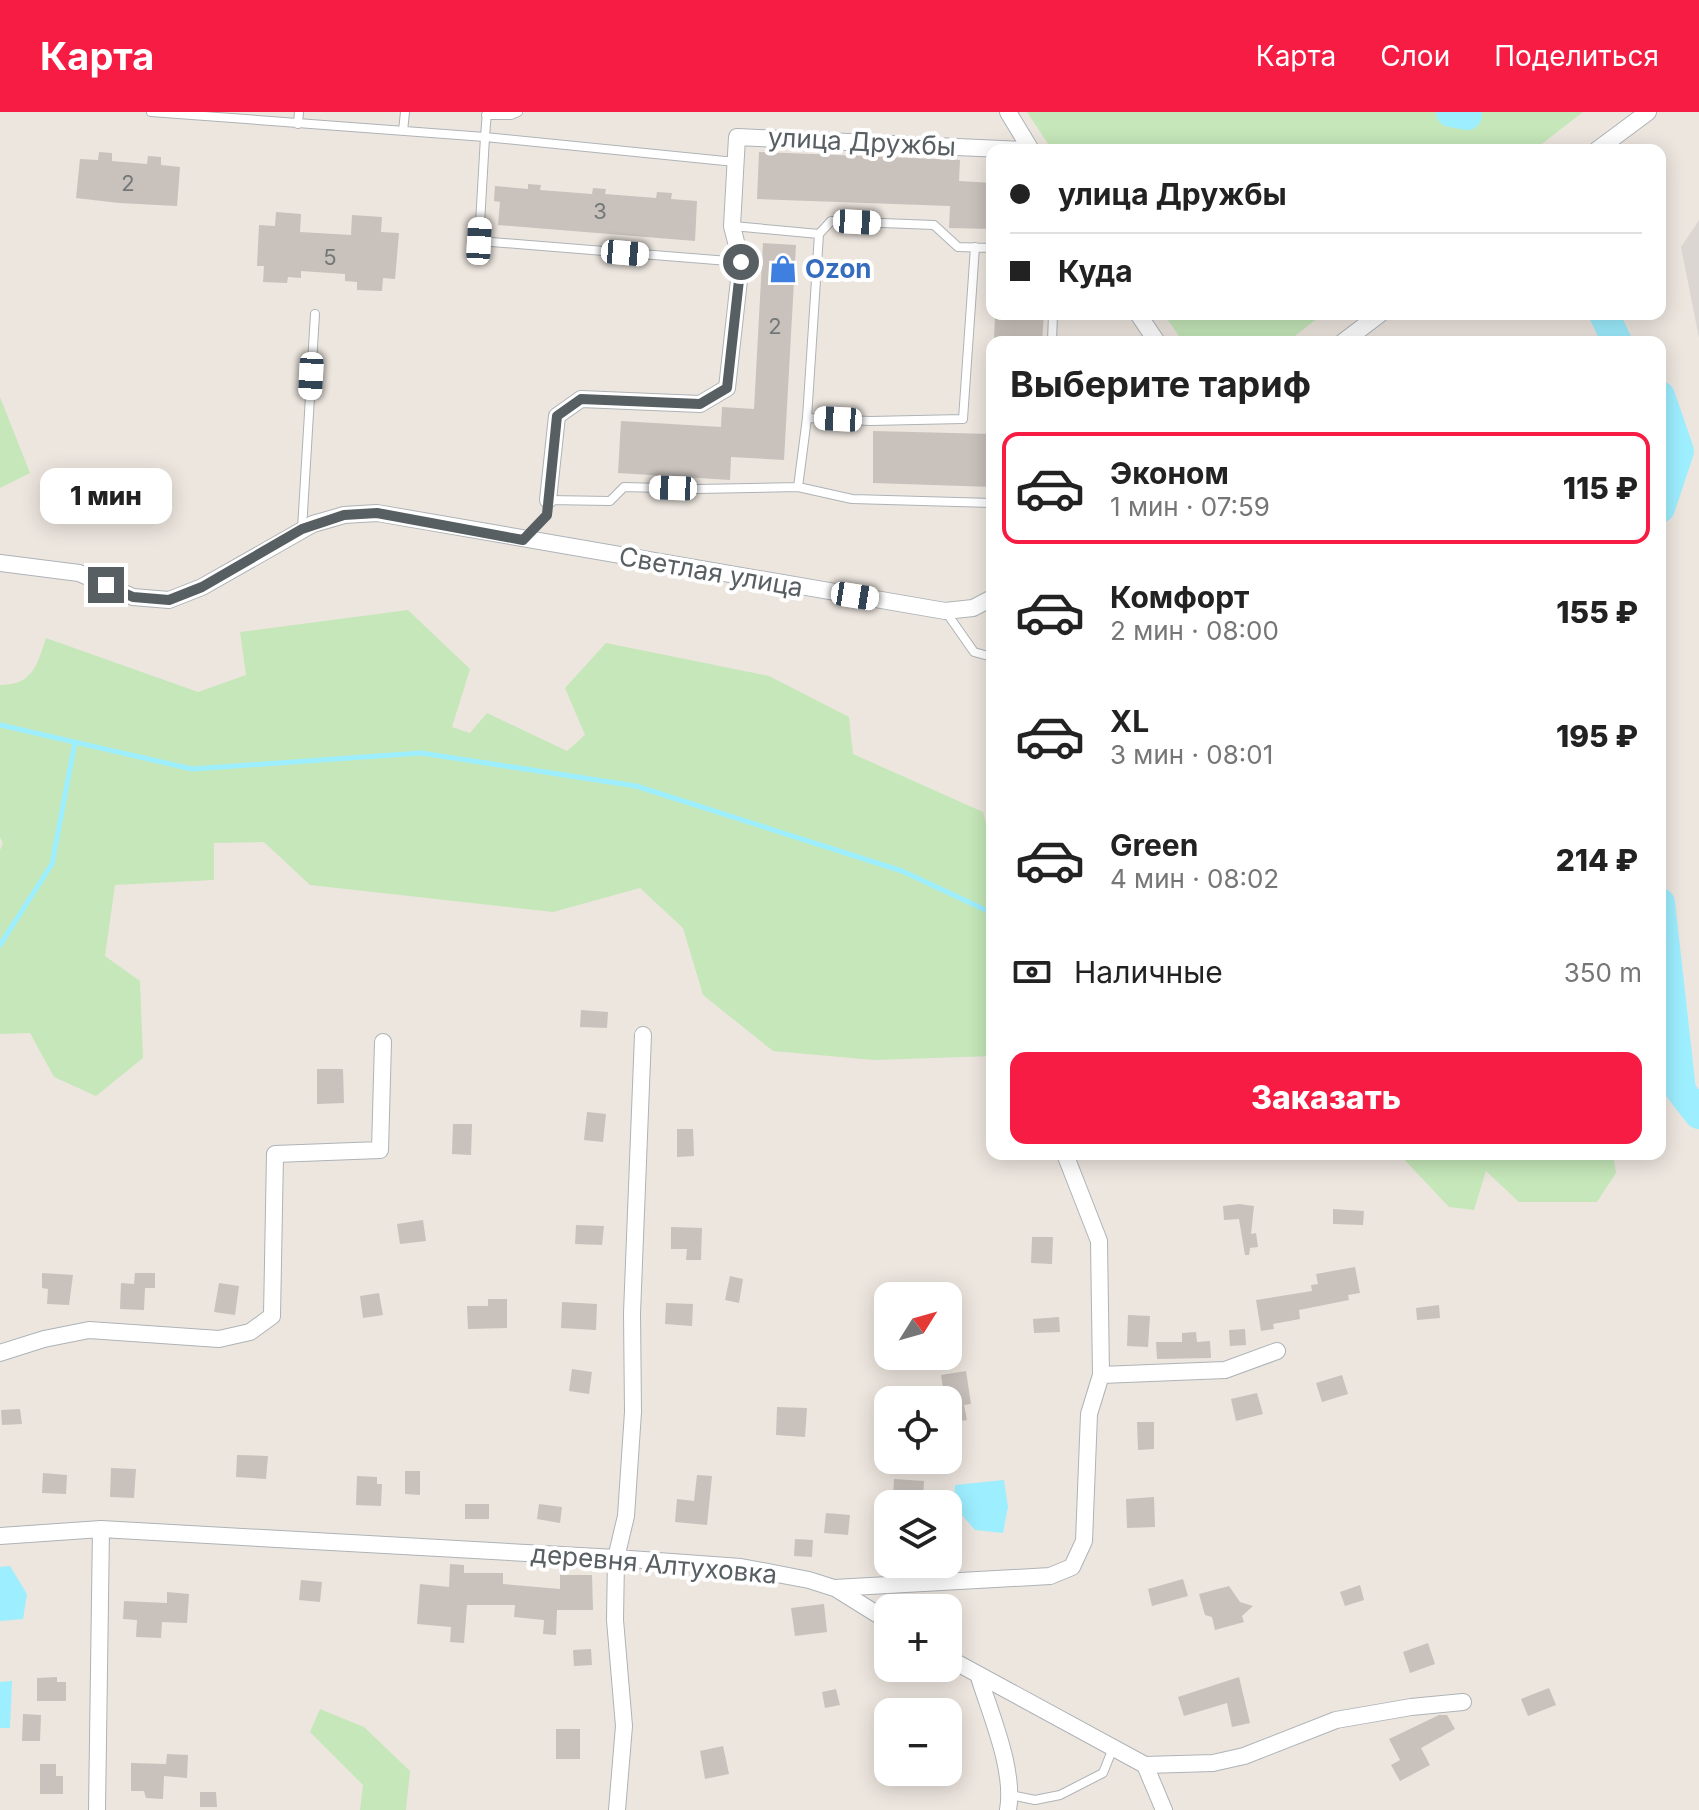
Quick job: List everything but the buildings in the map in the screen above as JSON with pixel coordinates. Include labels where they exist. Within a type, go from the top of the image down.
[{"type":"street","points":[[1008,112],[1027,144]]},
{"type":"street","points":[[1605,144],[1648,112]]},
{"type":"street","name":"улица Дружбы","points":[[548,500],[557,416],[581,399],[700,404],[727,388],[741,262],[732,226],[737,137],[986,148]]},
{"type":"street","points":[[1351,336],[1372,320]]},
{"type":"street","name":"Светлая улица","points":[[0,563],[79,573],[133,597],[169,600],[202,587],[302,529],[344,515],[377,513],[945,611],[973,608],[986,601]]},
{"type":"street","points":[[617,1810],[624,1726],[615,1620],[616,1558],[626,1516],[633,1412],[632,1313],[643,1035]]},
{"type":"street","points":[[0,1353],[44,1339],[89,1330],[219,1339],[250,1332],[272,1316],[275,1154],[380,1150],[383,1042]]},
{"type":"street","name":"деревня Алтуховка","points":[[0,1536],[101,1529],[616,1558],[741,1567],[834,1588],[1050,1576],[1072,1567],[1084,1541],[1089,1414],[1101,1375],[1099,1241],[1067,1160]]},
{"type":"street","points":[[1101,1375],[1225,1370],[1277,1351]]},
{"type":"street","points":[[97,1810],[101,1529]]},
{"type":"street","points":[[834,1588],[874,1612]]},
{"type":"street","points":[[962,1667],[1145,1765],[1213,1763],[1244,1756],[1336,1720],[1463,1702]]},
{"type":"street","points":[[979,1677],[1007,1769],[1009,1802]]},
{"type":"street","points":[[1145,1765],[1164,1810]]},
{"type":"lane","points":[[151,112],[485,137],[736,162]]},
{"type":"lane","points":[[298,124],[299,112]]},
{"type":"lane","points":[[403,131],[405,112]]},
{"type":"lane","points":[[518,112],[511,115],[486,113],[479,241],[741,262]]},
{"type":"lane","points":[[798,487],[807,418],[819,234],[831,221],[934,225],[958,247],[986,248]]},
{"type":"lane","points":[[732,226],[819,234]]},
{"type":"lane","points":[[807,418],[870,421],[963,419],[975,247]]},
{"type":"lane","points":[[302,529],[315,314]]},
{"type":"lane","points":[[523,540],[547,515],[548,500],[610,501],[624,487],[798,487],[852,499],[986,503]]},
{"type":"lane","points":[[945,611],[974,652],[986,655]]},
{"type":"lane","points":[[1009,1802],[1060,1795],[1103,1773],[1113,1748]]},
{"type":"shaded area","points":[[1699,220],[1699,338],[1681,247]]},
{"type":"green space","points":[[1027,112],[1583,112],[1542,144],[1048,144]]},
{"type":"green space","points":[[1168,320],[1315,320],[1295,336],[1179,336]]},
{"type":"green space","points":[[0,397],[30,473],[0,488]]},
{"type":"green space","points":[[408,610],[470,669],[452,727],[470,733],[487,713],[567,751],[585,735],[565,688],[606,643],[769,676],[849,717],[853,754],[983,812],[986,823],[986,1056],[874,1060],[773,1051],[703,995],[683,928],[640,888],[553,912],[310,885],[264,842],[214,843],[214,880],[115,885],[105,956],[140,981],[143,1058],[96,1096],[54,1077],[30,1033],[0,1034],[0,850],[3,843],[0,837],[0,685],[20,681],[32,672],[46,638],[198,692],[246,675],[240,632]]},
{"type":"green space","points":[[1405,1160],[1614,1160],[1616,1173],[1597,1202],[1519,1202],[1486,1171],[1474,1210],[1449,1207]]},
{"type":"green space","points":[[320,1709],[364,1727],[410,1771],[406,1810],[360,1810],[363,1785],[310,1732]]},
{"type":"water","points":[[1004,1480],[1008,1507],[1003,1533],[975,1530],[962,1515],[962,1490],[955,1490],[955,1485]]},
{"type":"water","points":[[10,1566],[27,1594],[23,1619],[0,1621],[0,1567]]},
{"type":"water","points":[[12,1681],[10,1728],[0,1728],[0,1682]]},
{"type":"waterway","points":[[1451,112],[1467,115]]},
{"type":"waterway","points":[[1607,320],[1614,336]]},
{"type":"waterway","points":[[1666,413],[1679,451],[1666,490]]},
{"type":"waterway","points":[[0,725],[192,769],[421,753],[636,786],[902,871],[986,910]]},
{"type":"waterway","points":[[0,945],[52,864],[75,742]]},
{"type":"waterway","points":[[1666,957],[1681,1091],[1699,1114]]},
{"type":"waterway","points":[[1666,1092],[1681,1091]]},
{"type":"place","name":"Ozon","points":[[783,269]]},
{"type":"route","points":[[106,585],[133,597],[169,600],[202,587],[302,529],[344,515],[377,513],[523,540],[547,515],[557,416],[581,399],[700,404],[727,388],[741,262]]}]
